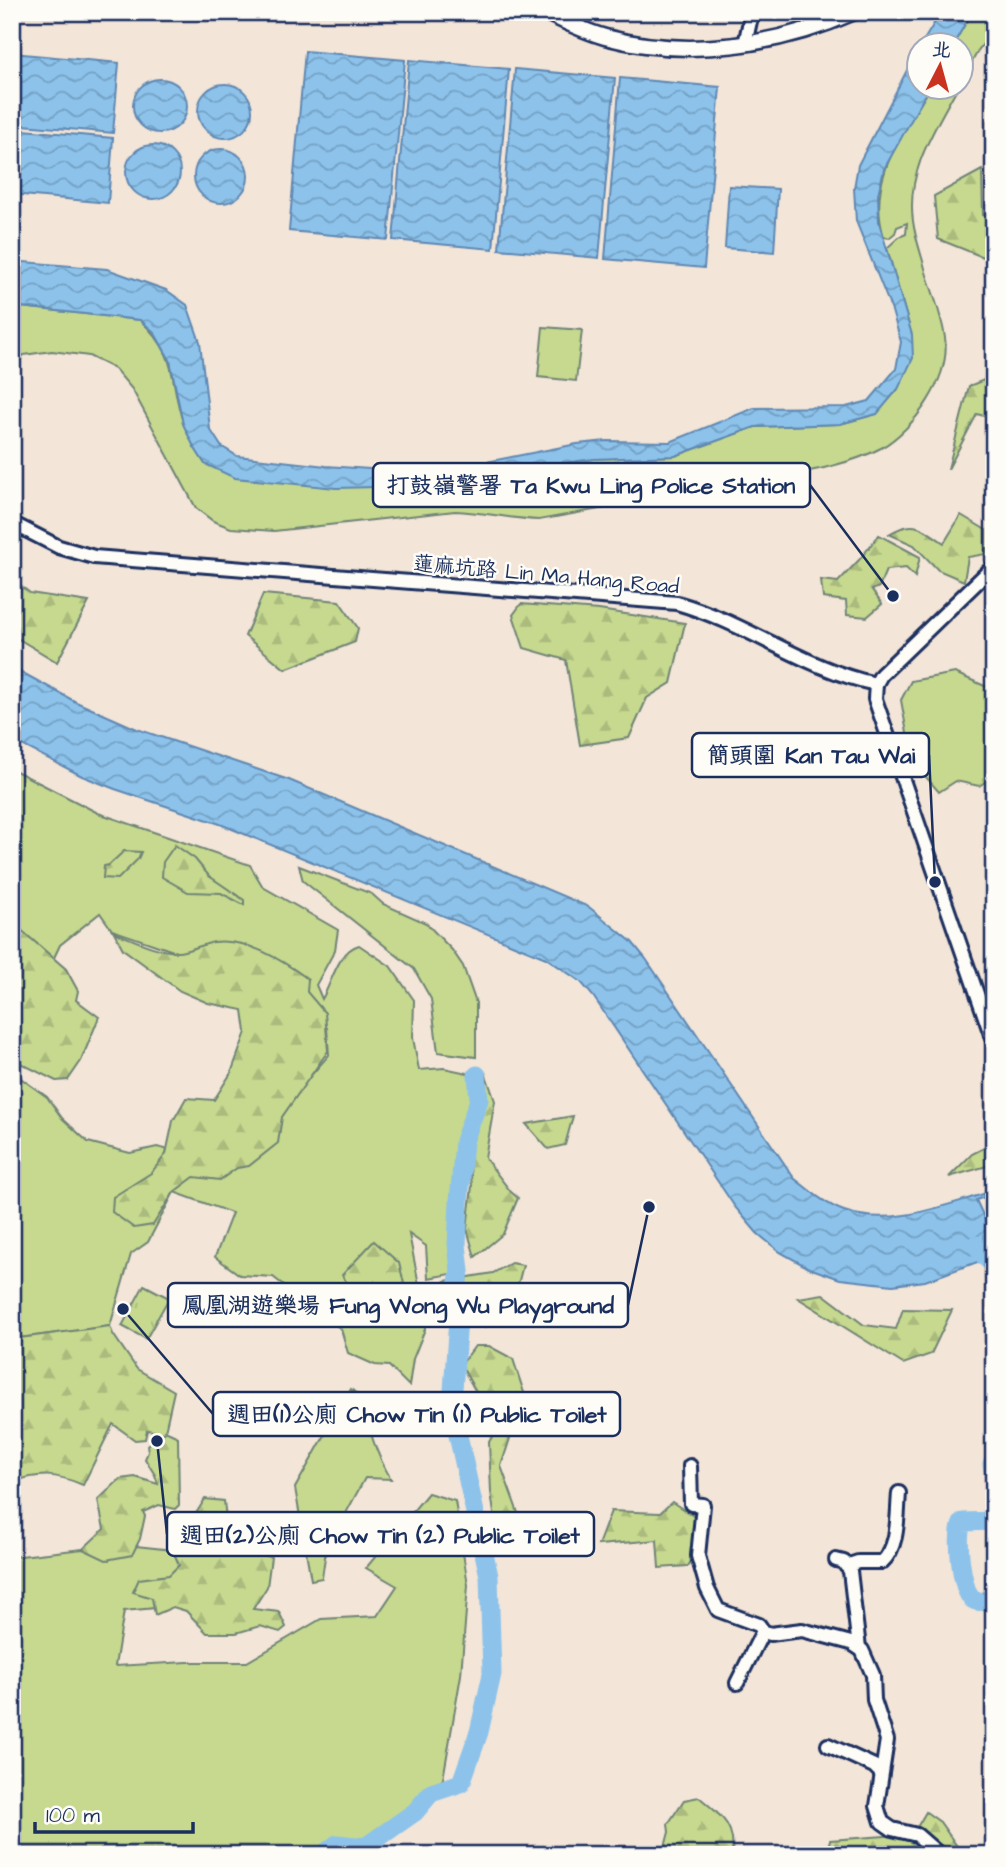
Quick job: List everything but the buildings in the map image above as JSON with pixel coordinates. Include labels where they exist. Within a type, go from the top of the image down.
[{"type":"main road","points":[[545,12],[593,33],[629,43],[687,48],[745,44],[803,31],[854,12]]},
{"type":"street","points":[[745,44],[752,12]]},
{"type":"street","name":"蓮麻坑路 Lin Ma Hang Road","points":[[12,514],[34,535]]},
{"type":"street","name":"蓮麻坑路 Lin Ma Hang Road","points":[[12,523],[60,547],[94,557],[677,603],[706,613],[839,674],[876,684]]},
{"type":"street","points":[[994,566],[892,664],[876,684],[875,699],[994,1043]]},
{"type":"street","points":[[690,1466],[691,1504],[703,1505],[698,1556],[707,1588],[718,1610],[759,1625],[763,1631],[774,1634],[802,1630],[859,1647],[870,1663],[874,1700],[887,1740],[877,1806],[882,1822],[892,1829],[917,1835],[940,1855]]},
{"type":"street","points":[[859,1647],[850,1571],[841,1563],[882,1562],[888,1557],[893,1545],[899,1493]]},
{"type":"street","points":[[737,1684],[763,1631]]},
{"type":"street","points":[[828,1745],[874,1766],[881,1773]]},
{"type":"green space","points":[[972,12],[994,12],[994,31],[974,58],[974,32],[960,32]]},
{"type":"green space","points":[[922,102],[950,102],[924,151],[912,203],[915,234],[944,330],[945,353],[942,369],[928,401],[906,428],[881,448],[851,461],[799,473],[539,520],[455,511],[274,531],[231,528],[213,521],[196,508],[132,389],[115,369],[89,356],[52,351],[24,355],[12,365],[12,306],[140,320],[162,346],[168,358],[184,425],[205,464],[455,485],[594,459],[675,456],[755,427],[840,424],[876,414],[898,389],[912,336],[887,248],[906,234],[907,223],[897,227],[889,238],[884,237],[880,216],[883,177],[898,141]]},
{"type":"green space","points":[[982,170],[983,215],[994,214],[994,254],[988,259],[938,239],[934,196]]},
{"type":"green space","points":[[543,327],[582,330],[576,381],[538,377]]},
{"type":"green space","points":[[994,376],[994,419],[977,414],[948,469],[969,386]]},
{"type":"green space","points":[[961,515],[986,530],[986,554],[968,557],[964,581],[938,570],[914,545],[889,534],[912,526],[924,529],[944,543]]},
{"type":"green space","points":[[879,535],[920,557],[915,577],[906,568],[886,570],[879,587],[872,590],[882,604],[867,617],[847,615],[846,601],[823,598],[821,580],[838,582]]},
{"type":"green space","points":[[12,579],[30,593],[89,602],[57,662],[12,635]]},
{"type":"green space","points":[[263,594],[339,601],[358,628],[355,642],[285,669],[245,636]]},
{"type":"green space","points":[[521,604],[599,610],[685,623],[671,683],[647,698],[629,738],[580,745],[566,660],[524,648],[513,615]]},
{"type":"green space","points":[[955,673],[994,690],[994,776],[979,786],[956,781],[939,792],[912,761],[901,700],[911,681]]},
{"type":"green space","points":[[12,769],[98,813],[250,865],[263,887],[338,930],[335,950],[316,985],[322,999],[341,960],[352,948],[359,945],[390,966],[414,1000],[413,1038],[419,1070],[444,1068],[477,1075],[479,1100],[464,1141],[457,1239],[468,1271],[428,1278],[426,1246],[409,1234],[424,1310],[425,1329],[413,1359],[409,1386],[389,1366],[375,1365],[348,1353],[341,1329],[273,1277],[240,1275],[215,1257],[232,1213],[174,1192],[148,1242],[131,1254],[110,1326],[12,1339],[12,1072],[47,1097],[62,1118],[88,1142],[130,1153],[157,1147],[232,1165],[329,1055],[327,1028],[179,953],[112,930],[100,913],[60,945],[52,962],[12,967]]},
{"type":"green space","points":[[175,845],[195,859],[209,876],[244,900],[244,905],[221,893],[188,892],[162,877],[163,862]]},
{"type":"green space","points":[[124,851],[141,852],[138,859],[118,879],[103,878],[104,866],[109,865]]},
{"type":"green space","points":[[299,866],[372,894],[383,904],[426,923],[452,950],[463,966],[476,1003],[476,1057],[438,1052],[431,999],[414,969],[303,881]]},
{"type":"green space","points":[[12,922],[66,969],[78,991],[76,1000],[99,1017],[81,1061],[68,1080],[56,1081],[12,1059],[12,966],[17,961],[12,953]]},
{"type":"green space","points":[[114,932],[161,950],[180,952],[214,942],[226,942],[239,943],[276,958],[308,979],[307,992],[325,1013],[328,1051],[282,1117],[278,1143],[249,1166],[237,1168],[220,1180],[194,1177],[174,1192],[153,1225],[134,1228],[112,1212],[113,1197],[151,1173],[166,1154],[173,1121],[186,1098],[214,1100],[231,1073],[246,1032],[243,1010],[208,1003],[180,991],[123,949]]},
{"type":"green space","points":[[486,1075],[495,1101],[485,1158],[518,1198],[503,1234],[475,1257],[467,1229],[472,1186],[469,1154]]},
{"type":"green space","points":[[991,1084],[994,1085],[994,1143],[989,1114]]},
{"type":"green space","points":[[573,1116],[565,1145],[548,1149],[526,1124]]},
{"type":"green space","points":[[994,1143],[994,1164],[949,1177],[972,1154]]},
{"type":"green space","points":[[374,1241],[399,1263],[406,1292],[360,1303],[342,1275]]},
{"type":"green space","points":[[511,1263],[523,1265],[510,1315],[484,1327],[445,1281],[493,1273]]},
{"type":"green space","points":[[144,1285],[169,1298],[146,1339],[122,1326]]},
{"type":"green space","points":[[823,1294],[864,1325],[896,1329],[903,1309],[952,1310],[931,1354],[903,1364],[798,1298]]},
{"type":"green space","points":[[110,1326],[137,1369],[174,1391],[165,1431],[178,1437],[179,1505],[175,1509],[159,1505],[143,1512],[145,1516],[140,1539],[132,1555],[106,1560],[83,1549],[104,1529],[98,1500],[120,1479],[135,1477],[158,1484],[145,1459],[147,1445],[164,1433],[147,1430],[145,1439],[135,1440],[113,1424],[83,1485],[48,1476],[12,1482],[12,1339]]},
{"type":"green space","points":[[475,1346],[489,1346],[513,1359],[527,1402],[515,1423],[501,1466],[521,1521],[496,1528],[489,1442],[506,1413],[476,1392],[461,1365]]},
{"type":"green space","points":[[351,1389],[364,1400],[373,1441],[391,1479],[365,1478],[326,1550],[322,1578],[311,1580],[295,1488]]},
{"type":"green space","points":[[428,1493],[455,1501],[468,1585],[461,1675],[443,1779],[427,1797],[365,1847],[337,1844],[323,1855],[12,1855],[12,1557],[83,1549],[109,1560],[136,1546],[173,1550],[179,1565],[153,1598],[155,1608],[124,1611],[115,1666],[247,1662],[321,1619],[377,1616],[397,1586],[366,1568]]},
{"type":"green space","points":[[205,1499],[224,1501],[226,1519],[234,1521],[227,1544],[271,1557],[267,1587],[253,1609],[279,1612],[286,1627],[280,1632],[260,1626],[236,1633],[207,1633],[186,1611],[173,1607],[155,1615],[152,1598],[133,1592],[139,1579],[169,1575],[179,1565],[173,1550]]},
{"type":"green space","points":[[672,1502],[701,1521],[705,1539],[688,1566],[659,1568],[657,1540],[598,1545],[611,1511],[660,1513]]},
{"type":"green space","points":[[699,1797],[720,1815],[729,1828],[733,1844],[732,1855],[663,1855],[669,1832],[668,1824],[684,1800]]},
{"type":"green space","points":[[926,1812],[940,1822],[959,1849],[952,1855],[825,1855],[830,1840],[913,1834]]},
{"type":"water","points":[[941,12],[972,12],[960,32],[929,32]]},
{"type":"water","points":[[305,51],[405,60],[388,240],[289,231]]},
{"type":"water","points":[[12,53],[119,63],[113,133],[12,124]]},
{"type":"water","points":[[409,60],[509,69],[493,249],[393,240]]},
{"type":"water","points":[[515,69],[615,78],[599,258],[499,249]]},
{"type":"water","points":[[904,76],[904,102],[921,102],[884,169],[878,194],[879,222],[912,335],[913,358],[898,389],[877,414],[840,424],[755,427],[675,456],[594,459],[555,464],[455,485],[336,488],[235,478],[205,464],[194,447],[183,424],[170,360],[154,332],[140,320],[12,306],[12,261],[107,269],[166,290],[187,305],[200,342],[210,429],[221,446],[237,456],[399,471],[471,465],[577,444],[607,441],[670,442],[754,408],[846,407],[869,401],[896,369],[901,342],[892,311],[856,221],[854,188],[858,165]]},
{"type":"water","points":[[620,78],[720,87],[704,268],[605,259]]},
{"type":"water","points":[[160,79],[179,87],[187,106],[179,125],[160,133],[141,125],[133,106],[141,87]]},
{"type":"water","points":[[225,84],[244,92],[252,111],[244,130],[225,138],[206,130],[198,111],[206,92]]},
{"type":"water","points":[[12,129],[113,138],[108,203],[12,194]]},
{"type":"water","points":[[153,145],[172,153],[180,172],[172,191],[153,199],[134,191],[126,172],[134,153]]},
{"type":"water","points":[[221,149],[240,157],[248,176],[240,195],[221,203],[202,195],[194,176],[202,157]]},
{"type":"water","points":[[729,186],[778,189],[774,252],[725,248]]},
{"type":"water","points":[[12,667],[76,702],[137,729],[289,780],[589,907],[632,942],[646,959],[794,1178],[837,1208],[863,1216],[900,1216],[994,1191],[994,1194],[976,1200],[994,1239],[994,1256],[925,1281],[893,1285],[840,1279],[809,1268],[780,1252],[757,1233],[735,1207],[581,982],[546,958],[220,824],[82,776],[12,740]]},
{"type":"waterway","points":[[323,1855],[337,1844],[365,1847],[415,1812],[431,1793],[461,1783],[479,1732],[492,1674],[489,1576],[454,1417],[453,1390],[458,1319],[456,1293],[460,1271],[457,1244],[459,1201],[464,1141],[479,1100],[477,1075]]},
{"type":"waterway","points":[[976,1245],[987,1259],[994,1262]]},
{"type":"waterway","points":[[994,1460],[994,1475]]},
{"type":"waterway","points":[[994,1521],[963,1522],[959,1536],[962,1573],[968,1593],[974,1600],[994,1598]]},
{"type":"place","name":"打鼓嶺警署 Ta Kwu Ling Police Station","points":[[893,596]]},
{"type":"place","name":"簡頭圍 Kan Tau Wai","points":[[935,882]]},
{"type":"place","name":"鳳凰湖遊樂場 Fung Wong Wu Playground","points":[[649,1207]]},
{"type":"place","name":"週田(1)公廁 Chow Tin (1) Public Toilet","points":[[123,1309]]},
{"type":"place","name":"週田(2)公廁 Chow Tin (2) Public Toilet","points":[[157,1441]]}]
